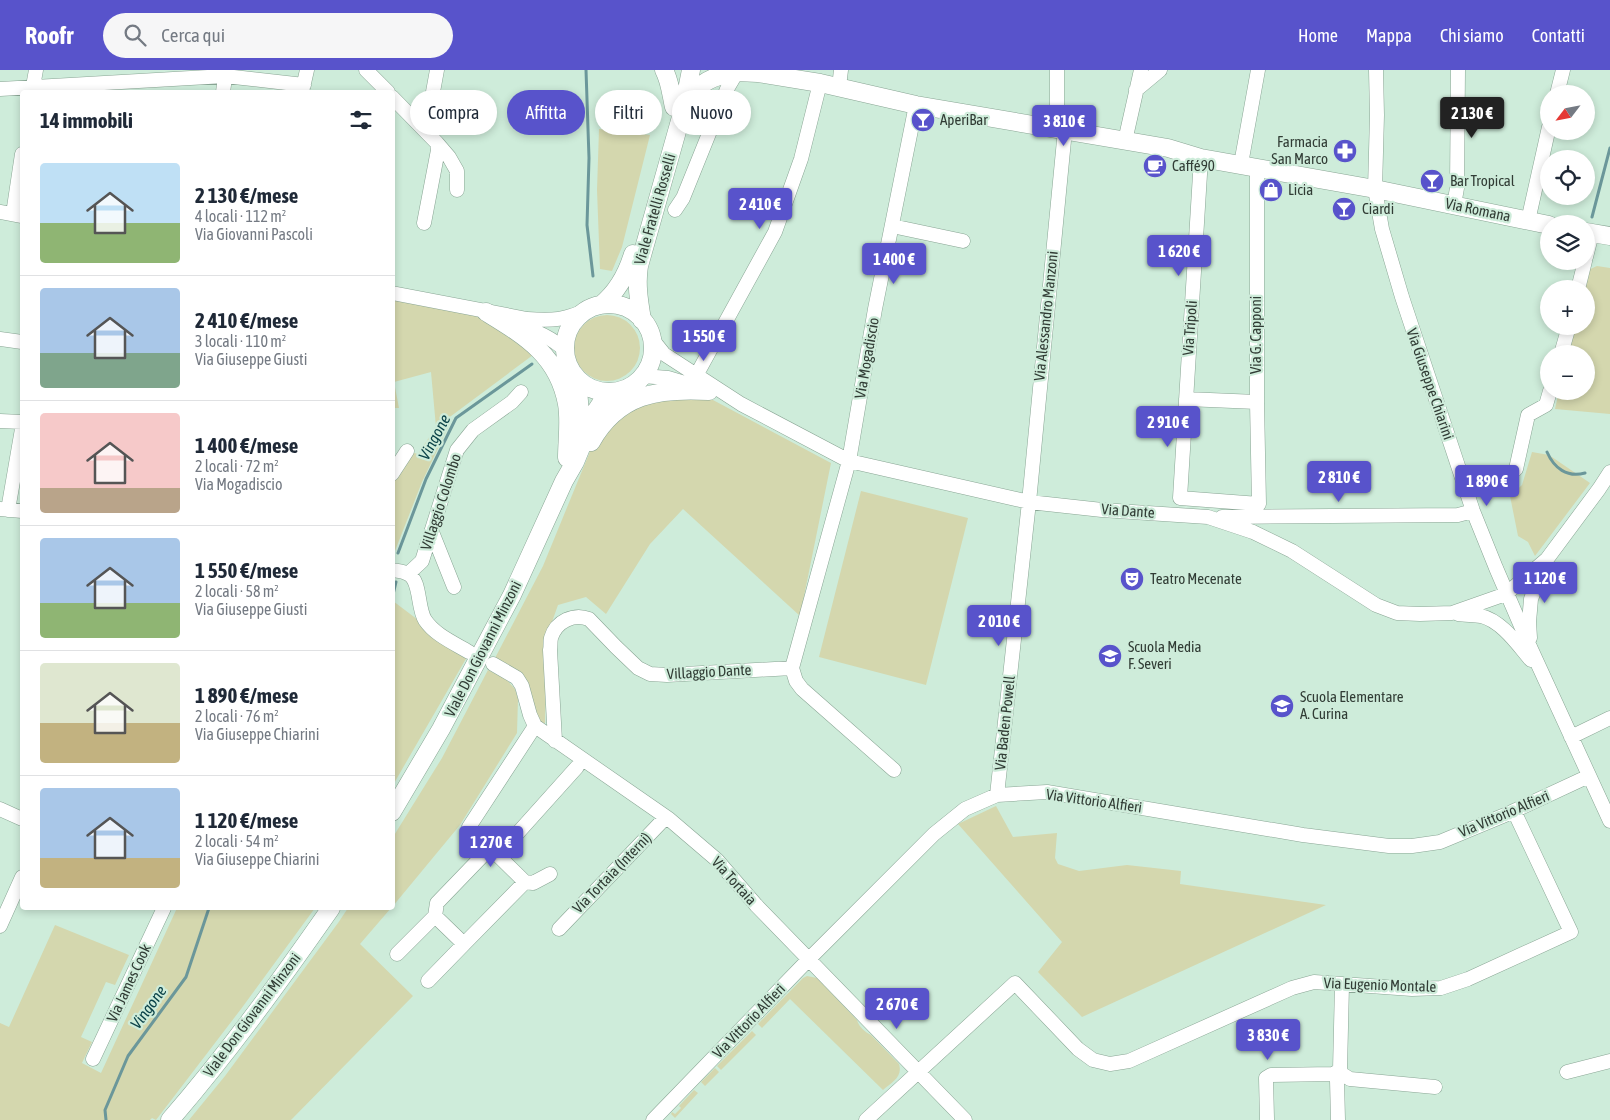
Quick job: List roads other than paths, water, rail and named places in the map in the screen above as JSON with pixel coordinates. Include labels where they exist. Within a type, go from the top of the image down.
[{"type":"main road","points":[[664,70],[672,95]]},
{"type":"main road","name":"Viale Fratelli Rosselli","points":[[680,90],[682,70]]},
{"type":"main road","name":"Viale Fratelli Rosselli","points":[[685,90],[691,70]]},
{"type":"main road","points":[[696,90],[704,82],[743,71]]},
{"type":"main road","name":"Via Romana","points":[[743,71],[820,83],[916,105],[1168,148],[1201,158],[1374,189],[1540,223]]},
{"type":"main road","name":"Viale Fratelli Rosselli","points":[[595,307],[611,297],[630,266],[672,131]]},
{"type":"main road","name":"Viale Fratelli Rosselli","points":[[642,320],[637,284],[639,266],[672,135]]},
{"type":"main road","points":[[1595,234],[1610,236]]},
{"type":"main road","points":[[612,304],[634,312],[642,320],[652,339],[652,352],[650,365],[635,384],[614,392],[594,389],[585,385],[577,378],[571,370],[565,350],[566,338],[571,326],[579,316],[595,307],[612,304]]},
{"type":"main road","points":[[486,312],[525,336],[554,369],[562,387],[566,404],[571,460],[587,449],[606,420],[629,402],[667,391],[709,391]]},
{"type":"main road","name":"Viale Don Giovanni Minzoni","points":[[571,460],[580,414],[577,378]]},
{"type":"main road","name":"Viale Don Giovanni Minzoni","points":[[395,807],[441,729],[512,595],[564,480],[571,460],[596,411],[602,402],[614,392]]},
{"type":"main road","name":"Viale Don Giovanni Minzoni","points":[[170,1120],[200,1085],[273,991],[330,910]]},
{"type":"street","points":[[33,90],[36,70]]},
{"type":"street","points":[[0,89],[33,90],[226,73],[303,88],[307,70]]},
{"type":"street","points":[[366,70],[386,90]]},
{"type":"street","points":[[433,90],[437,70]]},
{"type":"street","points":[[839,88],[841,70]]},
{"type":"street","name":"Via Alessandro Manzoni","points":[[1029,502],[1061,130],[1057,70]]},
{"type":"street","points":[[1125,140],[1141,70]]},
{"type":"street","points":[[1136,90],[1160,70]]},
{"type":"street","name":"Via G. Capponi","points":[[1258,70],[1249,166],[1259,504]]},
{"type":"street","name":"Via Giuseppe Chiarini","points":[[1376,70],[1377,115],[1374,189],[1382,229],[1402,297],[1473,511],[1506,594],[1610,821]]},
{"type":"street","points":[[1454,205],[1457,188],[1458,70]]},
{"type":"street","points":[[1559,85],[1563,70]]},
{"type":"street","points":[[675,210],[683,198],[728,89],[743,71]]},
{"type":"street","points":[[222,90],[226,73]]},
{"type":"street","points":[[697,374],[775,232],[801,159],[820,83]]},
{"type":"street","points":[[395,100],[410,114]]},
{"type":"street","name":"Via Mogadiscio","points":[[849,461],[875,309],[916,105]]},
{"type":"street","points":[[430,135],[458,171],[457,190]]},
{"type":"street","points":[[1528,221],[1546,140]]},
{"type":"street","points":[[424,223],[438,150],[437,143]]},
{"type":"street","name":"Via Tripoli","points":[[1201,158],[1180,498],[1259,504]]},
{"type":"street","points":[[12,214],[20,166]]},
{"type":"street","points":[[892,226],[963,241]]},
{"type":"street","points":[[395,294],[527,319],[569,318],[595,307]]},
{"type":"street","points":[[486,312],[543,334],[565,350]]},
{"type":"street","points":[[0,339],[20,342]]},
{"type":"street","name":"Via Dante","points":[[652,339],[664,354],[741,404]]},
{"type":"street","name":"Via Dante","points":[[643,376],[668,378],[696,386],[741,404],[849,461],[1029,502],[1102,510],[1208,517],[1253,532],[1292,550],[1376,605],[1397,613],[1452,613],[1506,594],[1547,559]]},
{"type":"street","name":"Villaggio Colombo","points":[[408,574],[422,562],[457,450],[473,430],[512,402],[520,392]]},
{"type":"street","points":[[1186,399],[1256,402]]},
{"type":"street","points":[[1516,469],[1528,415],[1546,405],[1547,400]]},
{"type":"street","points":[[0,421],[20,422]]},
{"type":"street","points":[[20,438],[4,509],[20,511]]},
{"type":"street","points":[[395,469],[407,451]]},
{"type":"street","points":[[849,461],[792,668],[796,681],[802,690],[894,770]]},
{"type":"street","points":[[1530,647],[1529,622],[1531,599],[1547,559],[1610,472]]},
{"type":"street","name":"Via Baden Powell","points":[[998,795],[1029,502]]},
{"type":"street","points":[[1208,517],[1448,516],[1473,511]]},
{"type":"street","points":[[432,532],[454,587]]},
{"type":"street","points":[[1496,568],[1512,576],[1531,574]]},
{"type":"street","points":[[395,571],[408,574],[413,578],[417,587],[419,607],[432,629],[469,652]]},
{"type":"street","points":[[1452,613],[1483,616],[1494,622],[1508,634],[1542,672]]},
{"type":"street","name":"Villaggio Dante","points":[[555,741],[550,650],[552,638],[557,627],[575,616],[589,619],[638,668],[650,674],[667,675],[792,668]]},
{"type":"street","points":[[494,664],[517,678],[522,686],[535,726],[469,827],[525,882],[533,883],[550,874]]},
{"type":"street","points":[[1571,737],[1610,718]]},
{"type":"street","name":"Via Tortaia","points":[[535,726],[666,817],[717,860],[756,906],[965,1120]]},
{"type":"street","points":[[397,954],[435,916],[437,903],[494,851],[577,767]]},
{"type":"street","name":"Via Vittorio Alfieri","points":[[653,1120],[809,959],[934,834],[965,809],[998,795],[1047,792],[1280,832],[1389,846],[1412,846],[1440,842],[1514,811],[1589,776]]},
{"type":"street","points":[[0,809],[20,818]]},
{"type":"street","name":"Via Eugenio Montale","points":[[918,1071],[1015,982],[1078,1050],[1093,1060],[1110,1064],[1129,1061],[1292,988],[1314,982],[1412,989],[1442,988],[1468,979],[1572,932],[1514,811]]},
{"type":"street","name":"Via Tortaia (Interni)","points":[[559,930],[666,817]]},
{"type":"street","points":[[0,926],[20,881]]},
{"type":"street","points":[[428,981],[525,882]]},
{"type":"street","name":"Via James Cook","points":[[93,1059],[163,910]]},
{"type":"street","points":[[435,916],[464,944]]},
{"type":"street","points":[[1338,1120],[1337,1080],[1340,1070],[1342,985]]},
{"type":"street","points":[[1567,1072],[1610,1061]]},
{"type":"street","points":[[1340,1070],[1342,1074],[1350,1079],[1435,1087]]},
{"type":"street","points":[[1267,1119],[1266,1078],[1271,1075],[1333,1074],[1340,1070]]},
{"type":"street","points":[[866,1120],[918,1071]]},
{"type":"waterway","name":"Vingone","points":[[586,70],[589,158],[587,225],[593,276]]},
{"type":"waterway","points":[[1593,215],[1610,148]]},
{"type":"waterway","name":"Vingone","points":[[398,553],[426,479],[456,418],[532,364]]},
{"type":"waterway","points":[[1547,452],[1553,463],[1567,473],[1585,473]]},
{"type":"waterway","name":"Vingone","points":[[395,586],[396,582]]},
{"type":"waterway","name":"Vingone","points":[[106,1120],[105,1110],[128,1056],[186,977],[208,910]]},
{"type":"place","name":"AperiBar","points":[[923,120]]},
{"type":"place","name":"Farmacia San Marco","points":[[1345,151]]},
{"type":"place","name":"Caffé90","points":[[1155,166]]},
{"type":"place","name":"Bar Tropical","points":[[1432,181]]},
{"type":"place","name":"Licia","points":[[1271,190]]},
{"type":"place","name":"Ciardi","points":[[1344,209]]},
{"type":"place","name":"Teatro Mecenate","points":[[1132,579]]},
{"type":"place","name":"Scuola Media F. Severi","points":[[1110,656]]},
{"type":"place","name":"Scuola Elementare A. Curina","points":[[1282,706]]}]
